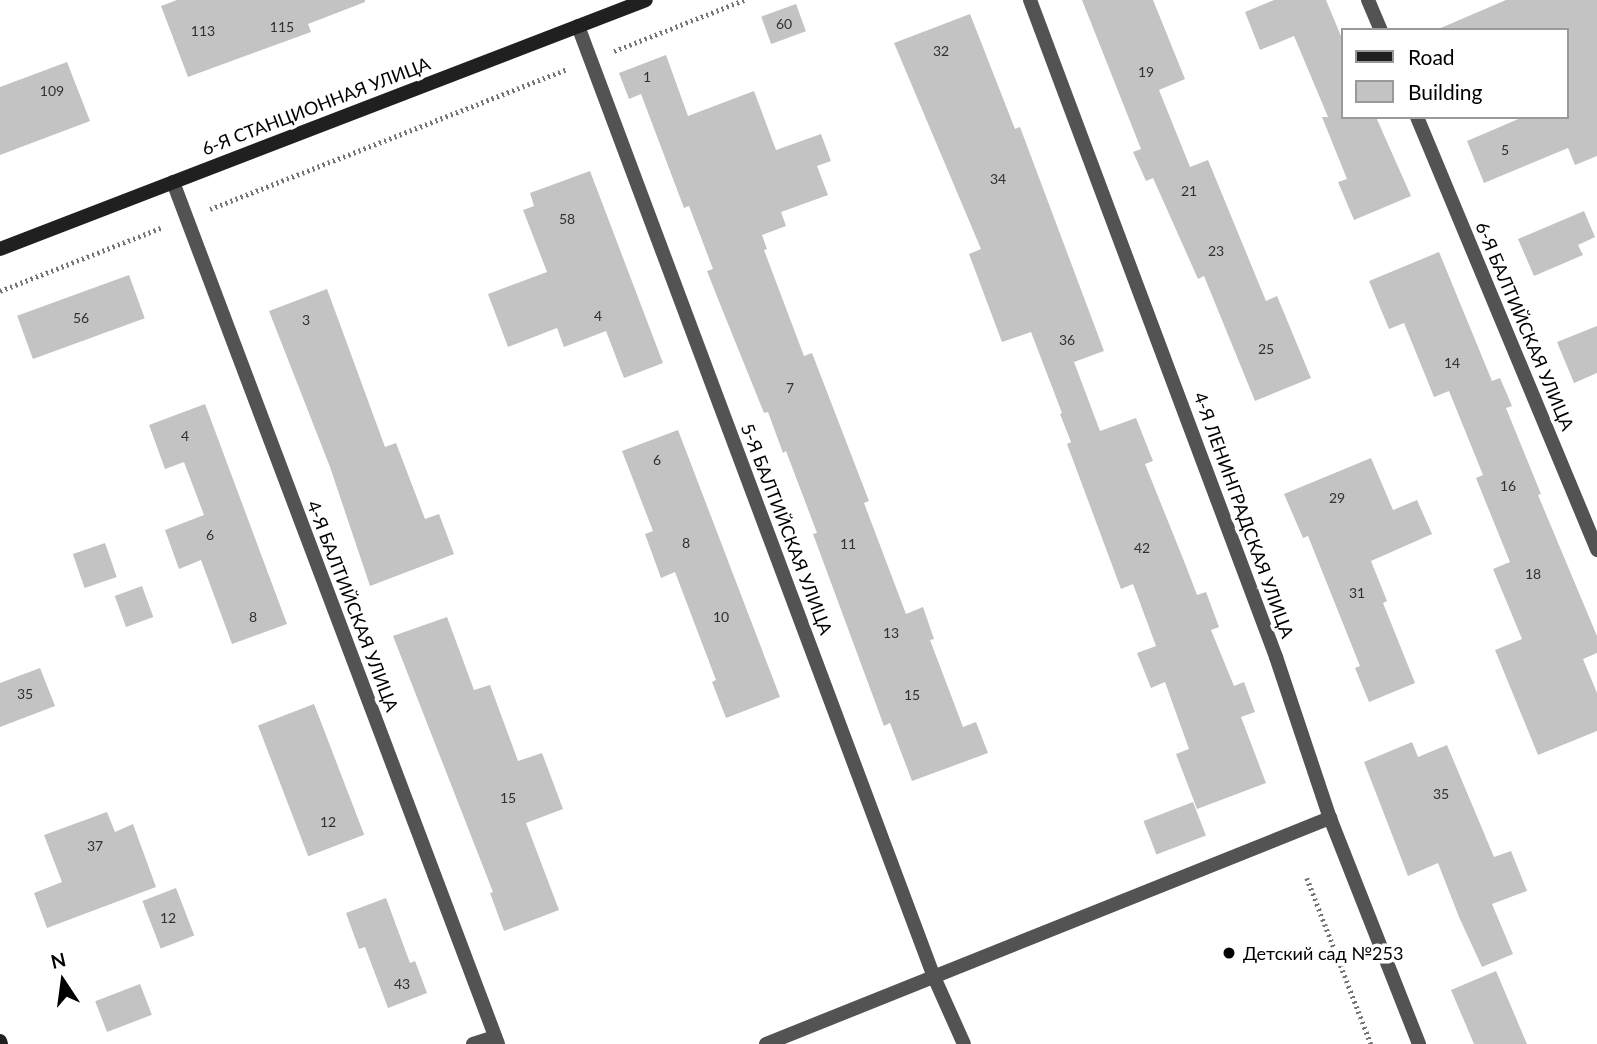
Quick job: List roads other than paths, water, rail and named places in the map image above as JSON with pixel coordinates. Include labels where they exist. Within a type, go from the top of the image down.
[{"type":"main road","name":"6-Я СТАНЦИОННАЯ УЛИЦА","points":[[0,249],[646,0]]},
{"type":"street","name":"4-Я ЛЕНИНГРАДСКАЯ УЛИЦА","points":[[1030,0],[1276,656],[1330,818],[1419,1044]]},
{"type":"street","points":[[1368,0],[1380,28]]},
{"type":"street","name":"5-Я БАЛТИЙСКАЯ УЛИЦА","points":[[578,26],[934,976],[964,1044]]},
{"type":"street","name":"6-Я БАЛТИЙСКАЯ УЛИЦА","points":[[1418,119],[1597,550]]},
{"type":"street","name":"4-Я БАЛТИЙСКАЯ УЛИЦА","points":[[173,182],[497,1041]]},
{"type":"street","points":[[766,1044],[1330,818]]},
{"type":"street","points":[[472,1044],[497,1041]]},
{"type":"place","name":"Детский сад №253","points":[[1229,953]]}]
